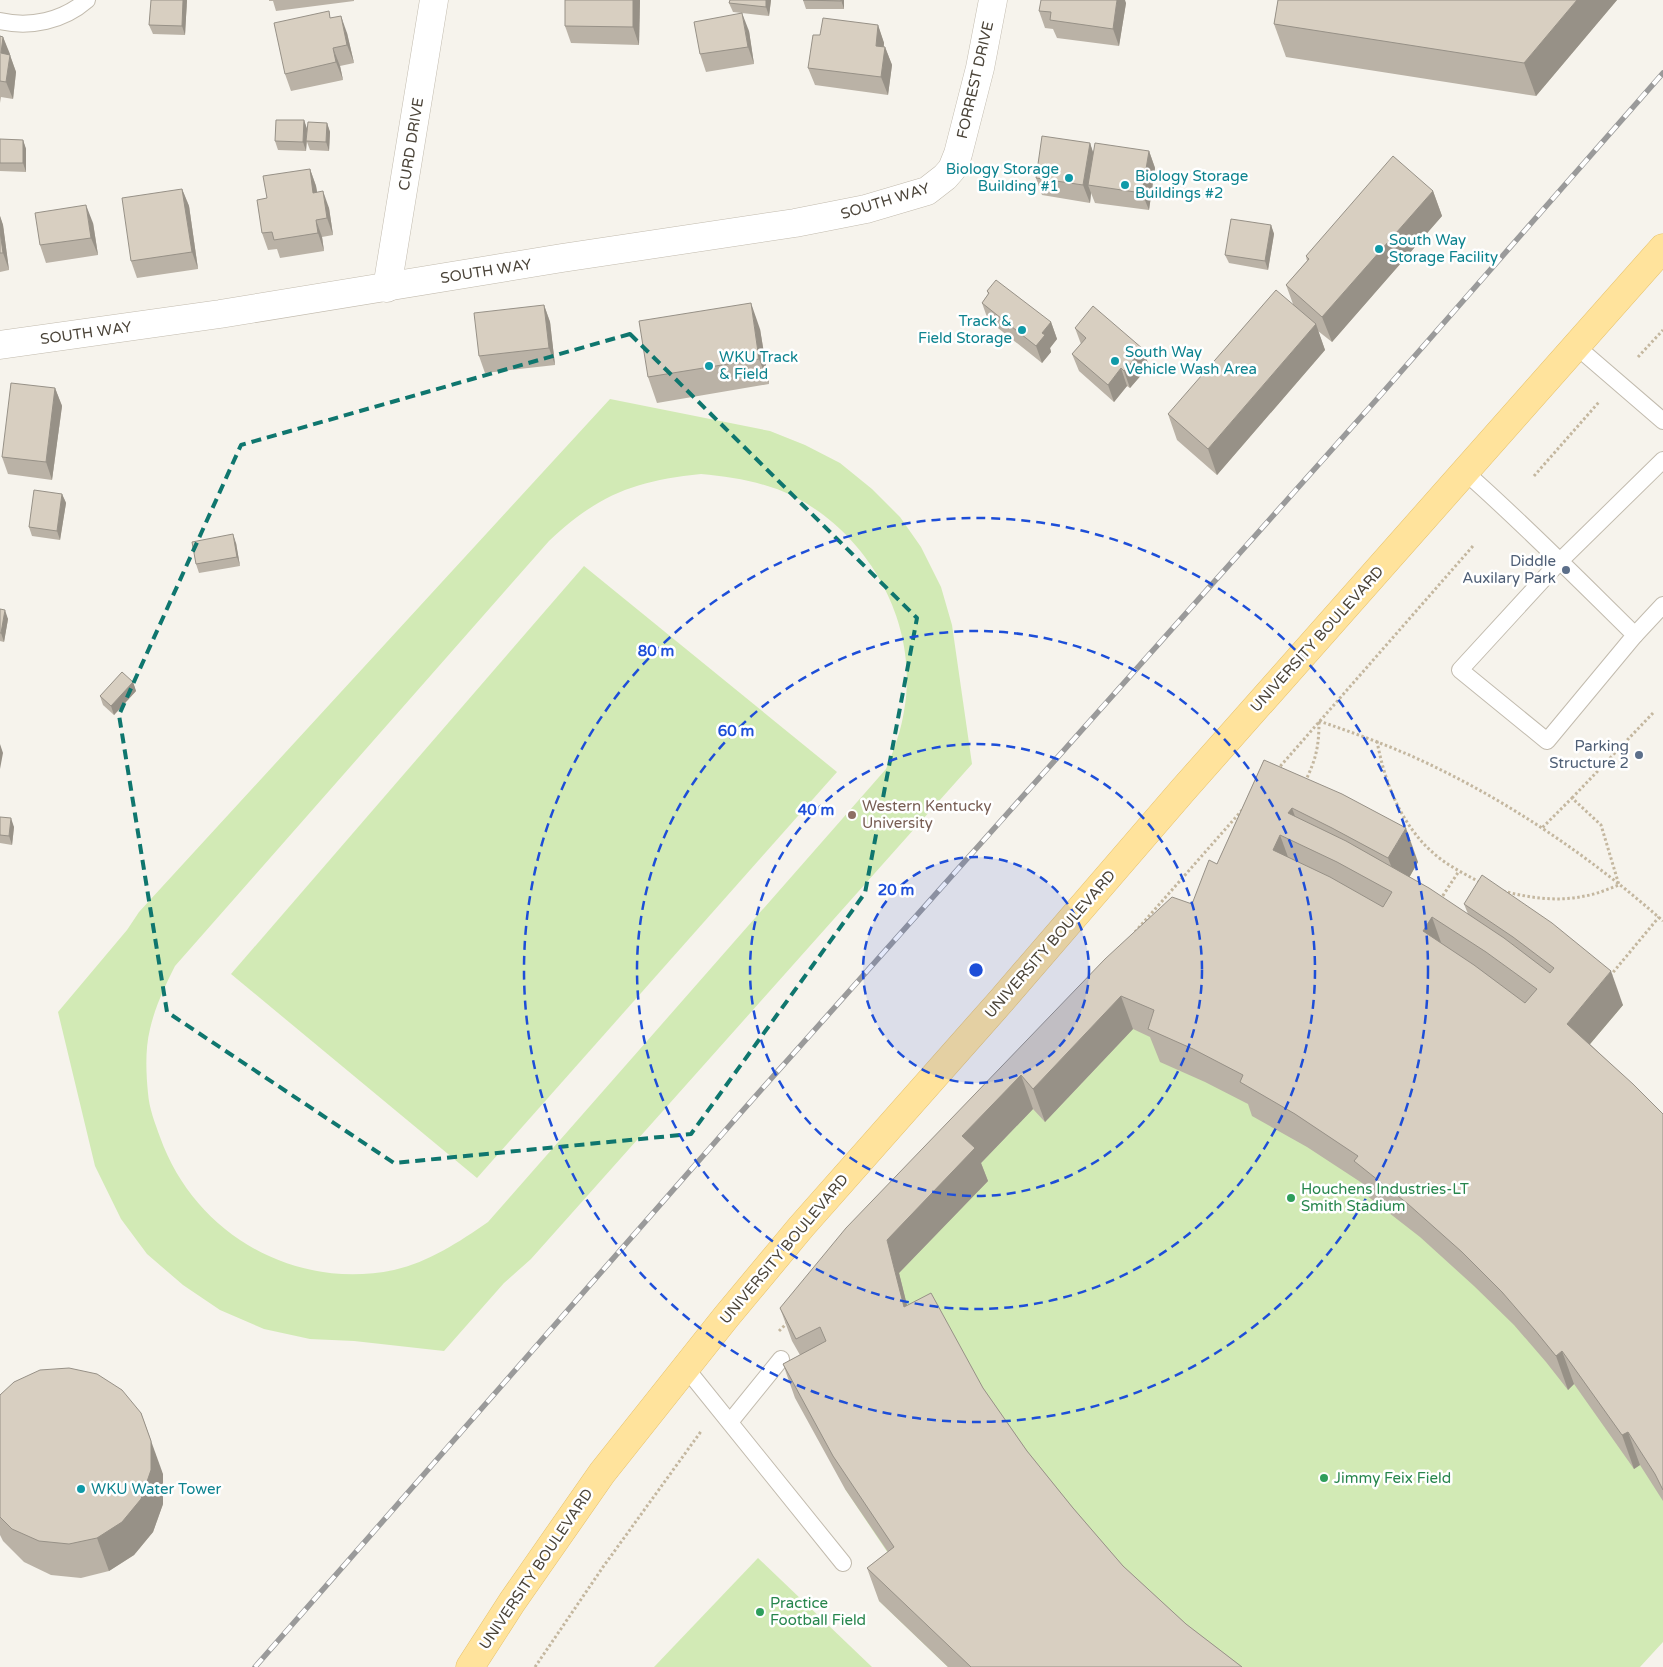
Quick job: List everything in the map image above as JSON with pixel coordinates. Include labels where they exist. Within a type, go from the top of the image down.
[{"type":"main road","name":"UNIVERSITY BOULEVARD","points":[[471,1667],[512,1602],[602,1473],[685,1367],[801,1227],[1183,790],[1663,248]]},
{"type":"street","name":"CURD DRIVE","points":[[387,288],[434,0]]},
{"type":"street","name":"FORREST DRIVE","points":[[956,159],[971,106],[993,0]]},
{"type":"street","name":"SOUTH WAY","points":[[0,345],[220,314],[834,216],[866,209],[927,191],[945,178],[952,169],[956,159]]},
{"type":"lane","points":[[0,21],[15,24],[50,21],[77,9],[87,0]]},
{"type":"lane","points":[[1576,346],[1663,421]]},
{"type":"lane","points":[[1663,460],[1560,561],[1460,670],[1547,741],[1635,635],[1663,605]]},
{"type":"lane","points":[[1465,472],[1506,508],[1635,635]]},
{"type":"lane","points":[[730,1422],[781,1359]]},
{"type":"lane","points":[[685,1367],[843,1563]]},
{"type":"path","points":[[1638,358],[1663,330]]},
{"type":"path","points":[[1534,476],[1603,398]]},
{"type":"path","points":[[1274,772],[1473,546]]},
{"type":"path","points":[[1542,828],[1653,713]]},
{"type":"path","points":[[1319,720],[1377,741],[1433,766],[1490,796],[1542,828],[1619,885],[1663,921]]},
{"type":"path","points":[[1304,786],[1315,762],[1319,747],[1319,720]]},
{"type":"path","points":[[1377,741],[1382,769],[1396,804],[1415,833],[1437,857],[1487,886]]},
{"type":"path","points":[[1572,798],[1601,825],[1619,885]]},
{"type":"path","points":[[1132,935],[1249,802]]},
{"type":"path","points":[[1438,901],[1459,871]]},
{"type":"path","points":[[1495,888],[1518,895],[1552,899],[1585,896],[1619,885]]},
{"type":"path","points":[[1607,979],[1659,917]]},
{"type":"path","points":[[778,1332],[792,1318]]},
{"type":"path","points":[[535,1667],[603,1567],[718,1408]]},
{"type":"highlighted area","points":[[630,334],[917,618],[865,893],[691,1134],[394,1163],[167,1012],[119,715],[241,445]]},
{"type":"green space","points":[[610,399],[770,431],[805,445],[840,463],[872,489],[900,517],[921,547],[941,587],[952,625],[972,764],[531,1259],[504,1283],[444,1351],[354,1341],[310,1339],[264,1329],[220,1310],[183,1285],[147,1254],[121,1219],[95,1166],[58,1012],[127,930],[139,912]],"holes":[[[701,474],[748,481],[771,487],[793,496],[821,513],[845,534],[866,558],[883,586],[896,615],[904,647],[907,679],[904,711],[901,726],[886,769],[488,1222],[431,1257],[394,1270],[356,1274],[320,1272],[285,1262],[252,1247],[222,1227],[197,1201],[176,1171],[160,1137],[151,1110],[146,1069],[148,1037],[157,1005],[175,966],[549,541],[585,512],[619,492],[656,481]]]},
{"type":"green space","points":[[584,566],[837,772],[477,1178],[231,974]]},
{"type":"green space","name":"Houchens Industries-LT Smith Stadium","points":[[1354,828],[1418,862],[1401,892],[1623,1005],[1579,1057],[1663,1135],[1663,1642],[1640,1667],[948,1667],[879,1601],[906,1580],[845,1489],[858,1262]]},
{"type":"green space","name":"Practice Football Field","points":[[758,1558],[872,1667],[654,1667]]},
{"type":"building","points":[[151,0],[183,0],[182,26],[149,25]]},
{"type":"building","points":[[565,0],[633,0],[633,27],[565,26]]},
{"type":"building","points":[[730,0],[766,0],[766,7],[729,3]]},
{"type":"building","points":[[803,0],[841,0],[841,1]]},
{"type":"building","points":[[1041,0],[1117,0],[1113,29],[1050,20],[1051,12],[1039,11]]},
{"type":"building","points":[[1278,0],[1577,0],[1524,63],[1274,24]]},
{"type":"building","points":[[329,11],[330,18],[341,16],[347,45],[333,48],[336,62],[285,74],[274,23]]},
{"type":"building","points":[[742,13],[748,47],[700,54],[694,22]]},
{"type":"building","points":[[823,18],[878,25],[876,46],[885,47],[881,77],[808,68],[813,35],[820,35]]},
{"type":"building","points":[[0,36],[3,37],[1,53],[10,55],[6,82],[0,81]]},
{"type":"building","points":[[276,120],[304,120],[303,142],[275,141]]},
{"type":"building","points":[[308,122],[327,123],[326,142],[306,141]]},
{"type":"building","points":[[1042,136],[1090,143],[1083,185],[1036,178]]},
{"type":"building","points":[[0,139],[23,140],[23,163],[0,163]]},
{"type":"building","points":[[1095,143],[1149,151],[1142,193],[1088,185]]},
{"type":"building","points":[[1393,156],[1433,191],[1322,317],[1286,285],[1309,259],[1306,256]]},
{"type":"building","points":[[310,169],[313,193],[323,191],[327,218],[316,220],[318,233],[274,240],[272,232],[262,233],[257,200],[267,198],[263,176]]},
{"type":"building","points":[[182,189],[192,252],[131,261],[122,198]]},
{"type":"building","points":[[86,205],[91,238],[40,245],[35,213]]},
{"type":"building","points":[[1231,219],[1271,225],[1265,261],[1225,255]]},
{"type":"building","points":[[0,231],[3,253],[0,253]]},
{"type":"building","points":[[996,280],[1051,322],[1042,333],[1045,335],[1036,346],[982,303],[989,293],[987,291]]},
{"type":"building","points":[[1276,290],[1316,324],[1208,449],[1168,414]]},
{"type":"building","points":[[751,303],[759,359],[648,377],[639,321]]},
{"type":"building","points":[[544,305],[549,348],[479,356],[474,313]]},
{"type":"building","name":"South Way Vehicle Wash Area","points":[[1093,306],[1143,349],[1124,371],[1121,368],[1108,385],[1072,354],[1086,338],[1075,328]]},
{"type":"building","points":[[11,383],[55,388],[46,462],[2,457]]},
{"type":"building","points":[[34,490],[62,494],[57,531],[29,527]]},
{"type":"building","points":[[233,534],[237,557],[196,564],[192,542]]},
{"type":"building","points":[[0,609],[5,610],[1,633],[0,633]]},
{"type":"building","points":[[122,672],[133,682],[111,706],[100,696]]},
{"type":"building","points":[[1264,760],[1342,794],[1406,828],[1388,858],[1292,808],[1288,813],[1346,841],[1429,888],[1504,938],[1550,973],[1554,968],[1513,937],[1464,904],[1482,875],[1552,923],[1611,971],[1567,1024],[1663,1114],[1663,1490],[1628,1432],[1622,1435],[1562,1351],[1556,1356],[1502,1292],[1462,1252],[1408,1204],[1354,1161],[1358,1156],[1295,1114],[1240,1082],[1243,1075],[1193,1049],[1148,1029],[1154,1010],[1121,996],[1033,1089],[1021,1075],[962,1136],[975,1148],[887,1240],[904,1307],[931,1293],[983,1388],[1027,1451],[1073,1508],[1123,1566],[1186,1624],[1242,1667],[971,1667],[867,1568],[894,1547],[833,1456],[783,1364],[826,1341],[820,1327],[796,1339],[780,1308],[846,1228],[1105,959],[1172,897],[1192,904],[1209,860],[1217,864]],"holes":[[[1280,835],[1337,862],[1392,892],[1383,907],[1330,877],[1273,850]],[[1432,917],[1486,952],[1537,989],[1525,1003],[1474,965],[1423,931]]]},
{"type":"building","points":[[0,817],[11,818],[9,836],[0,835]]},
{"type":"building","name":"WKU Water Tower","points":[[69,1368],[97,1374],[122,1390],[141,1413],[151,1441],[151,1470],[141,1499],[122,1522],[97,1538],[69,1544],[39,1541],[12,1529],[0,1517],[0,1395],[14,1382],[40,1370]]},
{"type":"railway","points":[[255,1667],[745,1108],[1377,399],[1663,73]]},
{"type":"place","name":"Biology Storage Building #1","points":[[1069,178]]},
{"type":"place","name":"Biology Storage Buildings #2","points":[[1125,185]]},
{"type":"place","name":"South Way Storage Facility","points":[[1379,249]]},
{"type":"place","name":"Track & Field Storage","points":[[1022,330]]},
{"type":"place","name":"South Way Vehicle Wash Area","points":[[1115,361]]},
{"type":"place","name":"WKU Track & Field","points":[[709,366]]},
{"type":"place","name":"Diddle Auxilary Park","points":[[1566,570]]},
{"type":"place","name":"Parking Structure 2","points":[[1639,755]]},
{"type":"place","name":"Western Kentucky University","points":[[852,815]]},
{"type":"place","name":"Houchens Industries-LT Smith Stadium","points":[[1291,1198]]},
{"type":"place","name":"Jimmy Feix Field","points":[[1324,1478]]},
{"type":"place","name":"WKU Water Tower","points":[[81,1489]]},
{"type":"place","name":"Practice Football Field","points":[[760,1612]]}]
